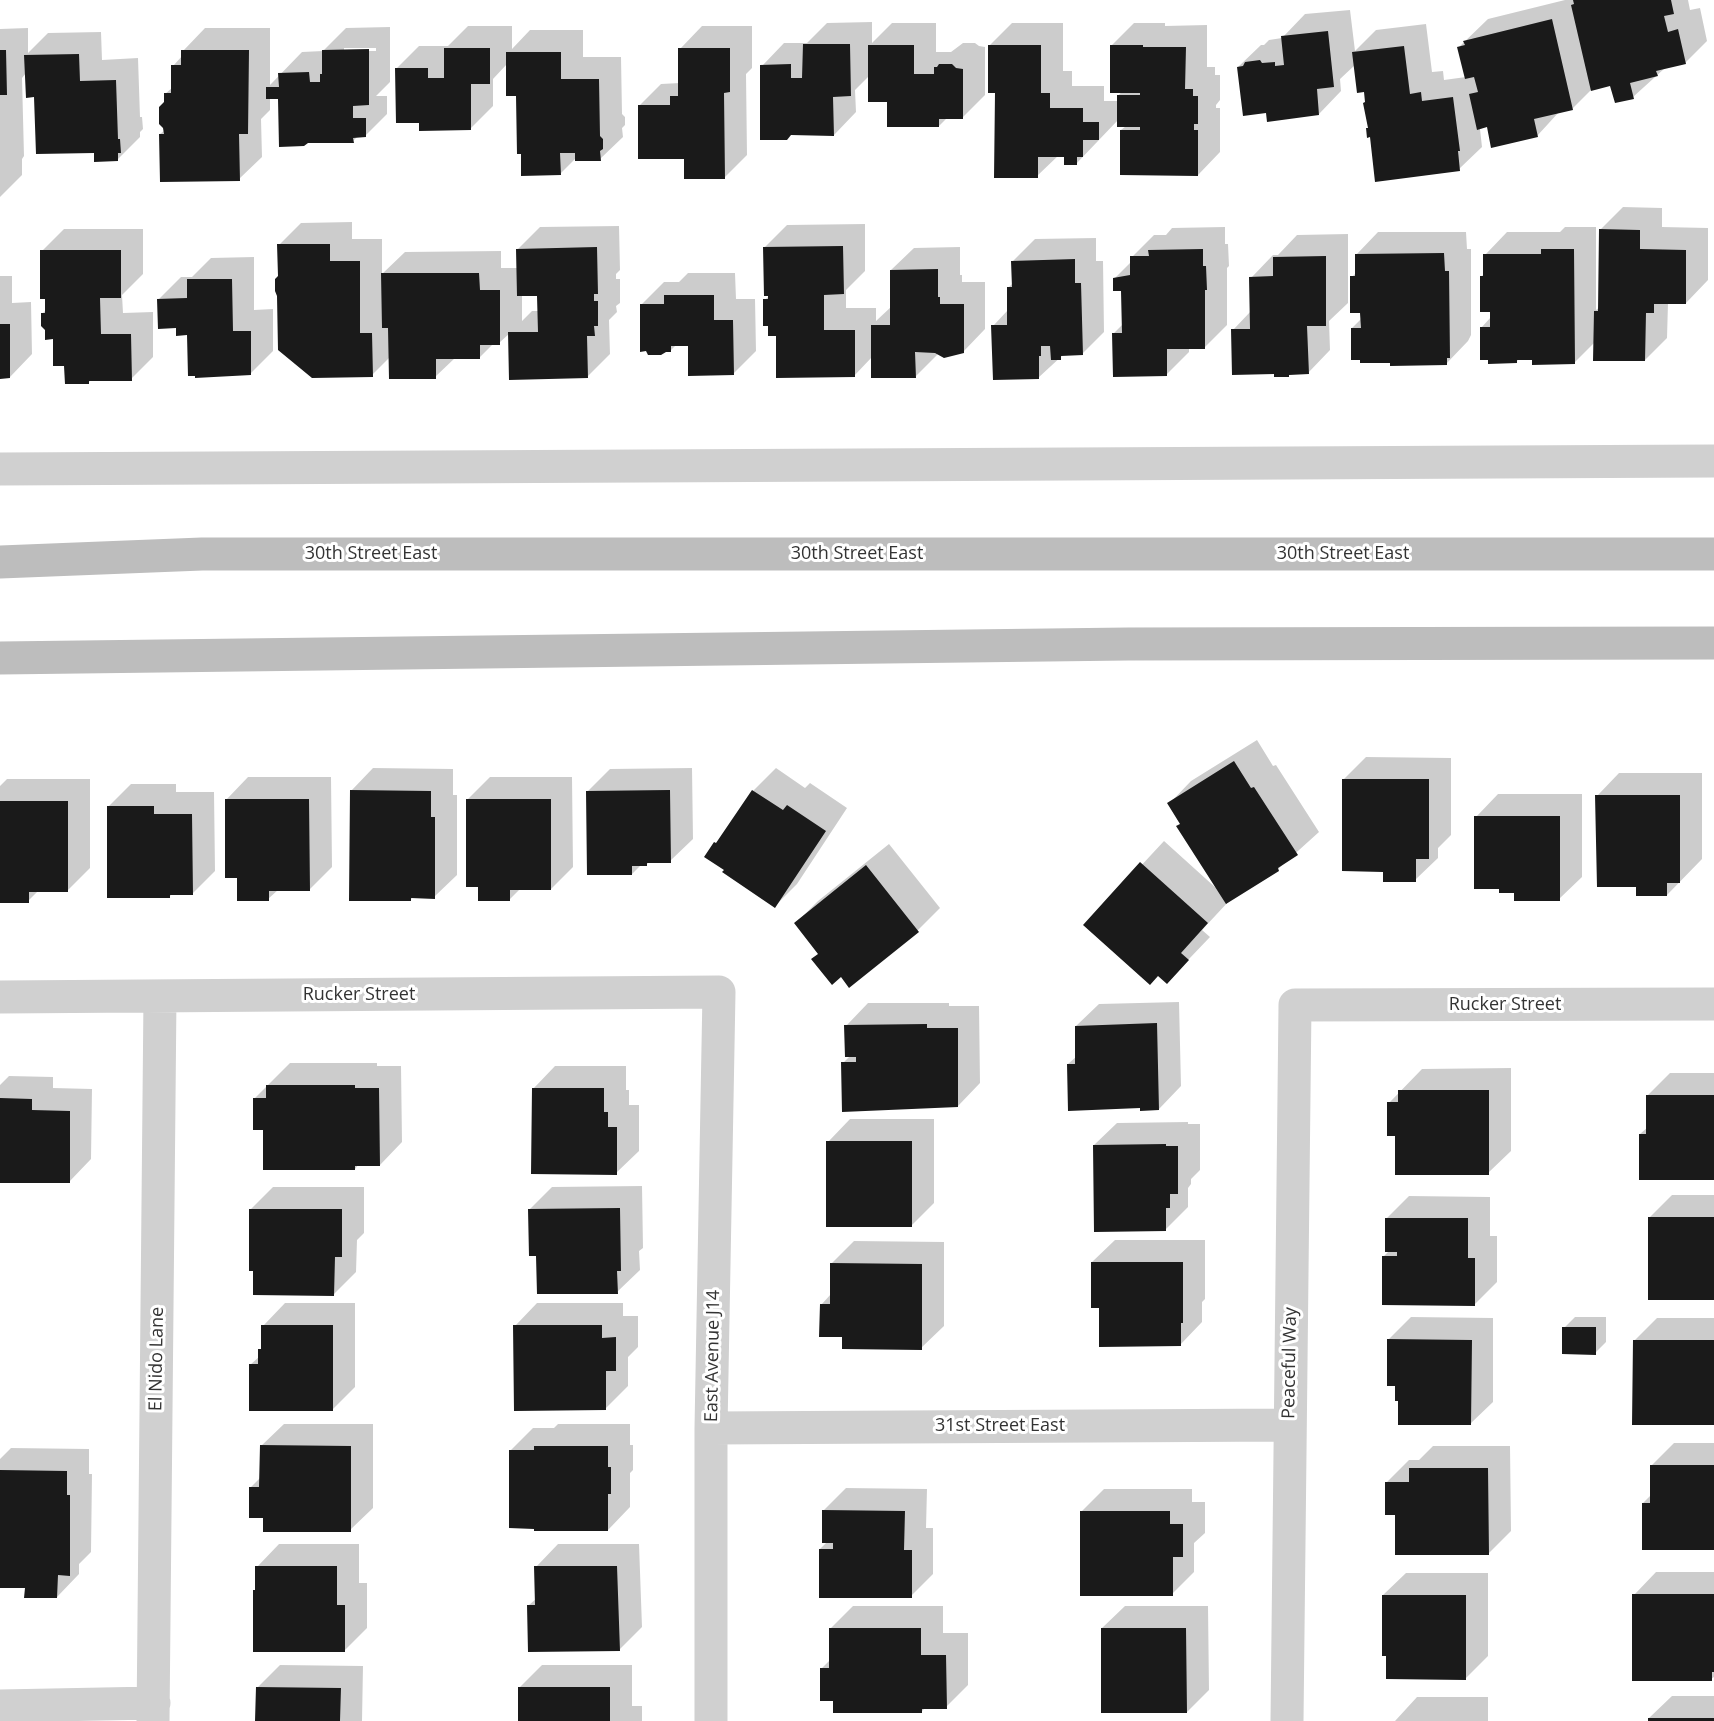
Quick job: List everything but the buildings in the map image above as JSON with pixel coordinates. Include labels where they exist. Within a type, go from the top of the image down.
[{"type":"main road","name":"30th Street East","points":[[0,562],[202,554],[1714,554]]},
{"type":"main road","points":[[0,658],[1128,644],[1714,643]]},
{"type":"street","points":[[0,469],[1714,461]]},
{"type":"street","name":"Rucker Street","points":[[0,998],[719,992]]},
{"type":"street","name":"East Avenue J14","points":[[711,1721],[711,1428],[719,992]]},
{"type":"street","name":"El Nido Lane","points":[[154,1712],[160,996]]},
{"type":"street","name":"Rucker Street","points":[[1295,1005],[1714,1004]]},
{"type":"street","name":"Peaceful Way","points":[[1287,1721],[1295,1005]]},
{"type":"street","name":"31st Street East","points":[[711,1428],[1290,1425]]},
{"type":"street","points":[[0,1706],[154,1712]]}]
